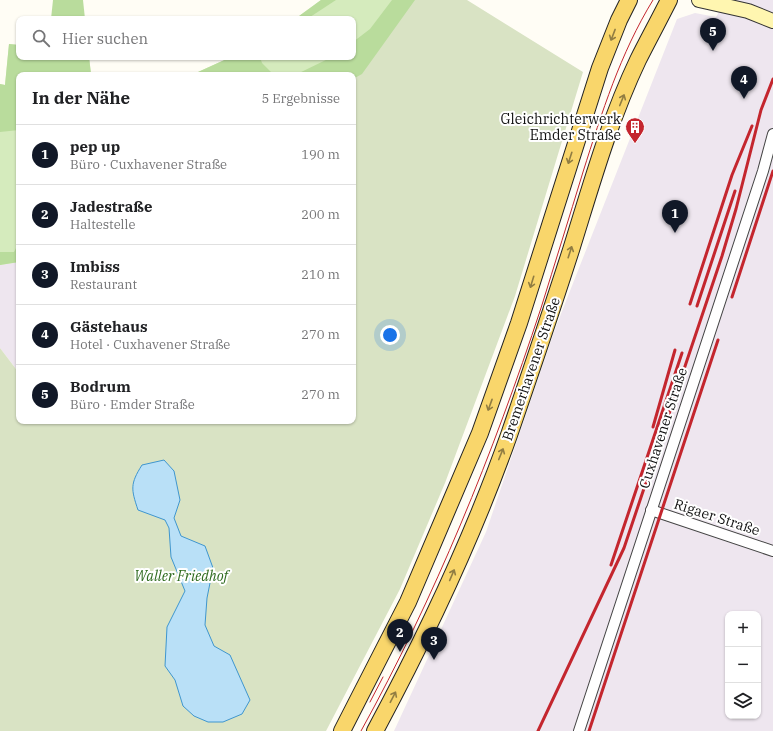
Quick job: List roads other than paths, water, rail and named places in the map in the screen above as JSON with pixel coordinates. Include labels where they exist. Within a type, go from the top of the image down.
[{"type":"main road","name":"Bremerhavener Straße","points":[[342,731],[408,602],[480,433],[519,323],[600,68],[619,20],[629,0]]},
{"type":"main road","name":"Bremerhavener Straße","points":[[375,731],[437,610],[465,545],[508,436],[570,252],[594,174],[617,112],[638,61],[669,0]]},
{"type":"street","points":[[699,0],[748,11],[773,21]]},
{"type":"street","points":[[732,0],[748,11]]},
{"type":"street","name":"Cuxhavener Straße","points":[[579,731],[763,171],[773,134]]},
{"type":"street","name":"Rigaer Straße","points":[[651,510],[773,551]]},
{"type":"water","points":[[164,460],[174,471],[180,500],[174,518],[181,536],[205,546],[213,568],[207,598],[205,625],[214,646],[230,655],[250,700],[242,714],[223,722],[208,722],[194,716],[183,706],[175,680],[165,666],[167,627],[185,591],[171,557],[169,528],[165,520],[138,510],[133,492],[135,477],[142,465]]},
{"type":"tram line","points":[[361,731],[414,629],[461,524],[523,363],[605,105],[621,62],[641,20],[653,0]]},
{"type":"tram line","points":[[370,702],[383,677]]},
{"type":"railway","points":[[538,731],[624,548],[722,256],[736,209],[761,110],[773,79]]},
{"type":"railway","points":[[690,304],[732,175],[752,126]]},
{"type":"railway","points":[[732,297],[773,171]]},
{"type":"railway","points":[[697,306],[735,191]]},
{"type":"railway","points":[[589,731],[718,340]]},
{"type":"railway","points":[[653,427],[675,350]]},
{"type":"railway","points":[[611,565],[682,353]]},
{"type":"place","name":"Bodrum","points":[[713,51]]},
{"type":"place","name":"Gästehaus","points":[[744,99]]},
{"type":"place","name":"Gleichrichterwerk Emder Straße","points":[[635,144]]},
{"type":"place","name":"pep up","points":[[675,233]]},
{"type":"place","name":"Jadestraße","points":[[400,652]]},
{"type":"place","name":"Imbiss","points":[[434,660]]},
{"type":"park label","name":"Waller Friedhof","points":[[181,576]]}]
